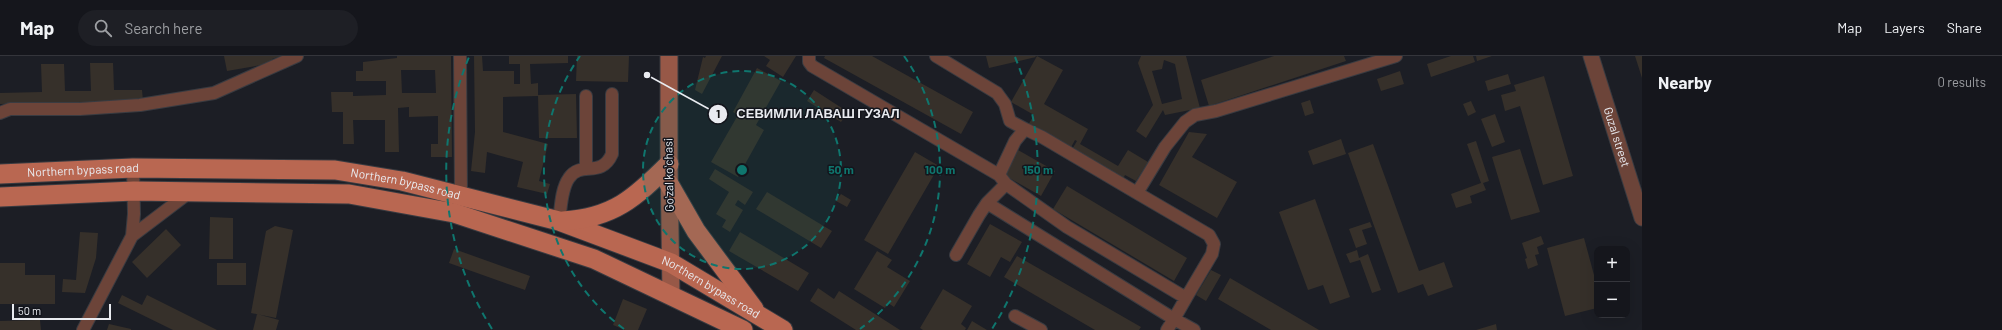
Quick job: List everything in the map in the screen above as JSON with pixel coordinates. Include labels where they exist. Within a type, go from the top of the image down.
[{"type":"main road","name":"Goʻzal koʻchasi","points":[[669,56],[671,294]]},
{"type":"main road","points":[[559,221],[582,220],[616,208],[645,188],[669,164]]},
{"type":"main road","name":"Northern bypass road","points":[[0,174],[133,168],[335,170],[402,181],[559,221],[671,263],[782,330]]},
{"type":"main road","points":[[669,184],[696,231],[760,316]]},
{"type":"main road","name":"Northern bypass road","points":[[0,197],[192,190],[349,194],[454,213],[594,259],[671,294],[743,330]]},
{"type":"street","points":[[0,113],[10,109],[80,108],[140,104],[214,93],[298,56]]},
{"type":"street","points":[[460,56],[461,196]]},
{"type":"street","points":[[809,56],[809,62],[812,66],[1003,179],[1067,227],[1186,298]]},
{"type":"street","points":[[936,56],[997,94],[1005,104],[1010,120],[1042,137],[1209,235],[1214,244],[1212,254],[1167,330]]},
{"type":"street","points":[[1137,193],[1178,130],[1195,115],[1216,111],[1396,56]]},
{"type":"street","name":"Guzal street","points":[[1591,56],[1642,218]]},
{"type":"street","points":[[559,221],[568,178],[579,169],[601,168],[608,162],[612,154],[612,94]]},
{"type":"street","points":[[586,96],[586,169]]},
{"type":"street","points":[[956,255],[979,215],[1003,179],[1015,141],[1025,129]]},
{"type":"street","points":[[83,330],[132,236],[134,191],[133,168]]},
{"type":"street","points":[[132,236],[192,190]]},
{"type":"street","points":[[987,204],[1194,330]]},
{"type":"street","points":[[1015,316],[1041,330]]},
{"type":"building","points":[[224,56],[281,56],[272,59],[273,63],[227,71]]},
{"type":"building","points":[[397,56],[451,56],[452,157],[431,157],[431,144],[438,144],[438,116],[409,117],[409,107],[398,108],[399,152],[385,152],[385,120],[353,120],[354,144],[343,144],[343,112],[332,112],[331,92],[353,92],[353,96],[386,95],[386,81],[356,81],[356,71],[363,71],[363,62],[397,58]],"holes":[[[401,70],[435,70],[436,93],[402,93]]]},
{"type":"building","points":[[474,56],[482,56],[483,71],[514,71],[514,84],[520,84],[520,64],[509,64],[509,56],[568,56],[568,63],[530,64],[531,84],[538,83],[538,96],[503,97],[503,132],[548,144],[539,181],[550,184],[547,194],[517,187],[523,162],[487,152],[485,173],[471,171],[475,132]]},
{"type":"building","points":[[577,56],[629,56],[628,82],[576,81]]},
{"type":"building","points":[[706,56],[722,56],[702,94],[695,90],[703,57],[705,58]]},
{"type":"building","points":[[764,56],[796,56],[783,77],[766,66],[770,60]]},
{"type":"building","points":[[825,56],[872,56],[973,112],[961,134],[824,58]]},
{"type":"building","points":[[986,56],[1035,56],[1036,57],[989,68]]},
{"type":"building","points":[[1037,56],[1063,70],[1044,104],[1088,129],[1080,144],[1118,166],[1128,150],[1148,162],[1136,181],[1125,175],[1122,181],[1071,151],[1077,141],[1075,140],[1069,151],[1027,127],[1034,115],[1011,102]]},
{"type":"building","points":[[1141,56],[1186,56],[1200,108],[1165,115],[1163,110],[1146,138],[1136,131],[1153,105],[1138,63]],"holes":[[[1164,60],[1175,64],[1182,99],[1162,104],[1152,71],[1162,69]]]},
{"type":"building","points":[[1274,56],[1344,56],[1346,61],[1209,106],[1201,80]]},
{"type":"building","points":[[1451,56],[1473,56],[1475,62],[1431,77],[1427,64]]},
{"type":"building","points":[[1476,56],[1492,56],[1477,61]]},
{"type":"building","points":[[1635,56],[1642,56],[1642,78]]},
{"type":"building","points":[[90,63],[113,63],[114,90],[142,90],[143,101],[0,104],[0,93],[42,92],[41,64],[64,64],[65,91],[91,91]]},
{"type":"building","points":[[757,68],[781,81],[756,125],[764,130],[738,177],[711,162],[738,115],[733,112]]},
{"type":"building","points":[[1400,71],[1404,84],[1381,91],[1377,79]]},
{"type":"building","points":[[1508,74],[1511,84],[1488,91],[1485,81]]},
{"type":"building","points":[[1544,76],[1573,176],[1543,185],[1520,106],[1505,111],[1501,95],[1516,91],[1514,85]]},
{"type":"building","points":[[814,90],[848,112],[841,122],[807,101]]},
{"type":"building","points":[[576,94],[577,138],[539,138],[538,95]]},
{"type":"building","points":[[1310,100],[1314,113],[1305,116],[1301,103]]},
{"type":"building","points":[[1471,101],[1476,112],[1468,116],[1463,104]]},
{"type":"building","points":[[1495,114],[1505,142],[1492,147],[1481,119]]},
{"type":"building","points":[[1189,132],[1207,134],[1192,157],[1237,182],[1217,218],[1159,185]]},
{"type":"building","points":[[1341,139],[1346,154],[1313,165],[1308,151]]},
{"type":"building","points":[[1476,141],[1489,181],[1483,183],[1486,190],[1470,196],[1472,203],[1456,208],[1451,194],[1481,183],[1467,144]]},
{"type":"building","points":[[1373,144],[1419,271],[1444,262],[1453,287],[1428,296],[1423,284],[1398,293],[1348,153]]},
{"type":"building","points":[[1520,149],[1540,212],[1511,220],[1492,157]]},
{"type":"building","points":[[1018,150],[1055,171],[1041,196],[1004,175]]},
{"type":"building","points":[[915,152],[939,166],[888,254],[864,240]]},
{"type":"building","points":[[715,169],[753,192],[745,205],[738,200],[735,205],[743,210],[730,232],[722,227],[726,220],[716,214],[729,192],[709,179]]},
{"type":"building","points":[[1067,186],[1187,258],[1174,281],[1053,209]]},
{"type":"building","points":[[767,192],[832,231],[821,248],[756,209]]},
{"type":"building","points":[[841,194],[851,200],[847,207],[836,201]]},
{"type":"building","points":[[1315,199],[1350,297],[1330,304],[1323,285],[1308,290],[1279,212]]},
{"type":"building","points":[[210,217],[233,218],[233,259],[209,259]]},
{"type":"building","points":[[1370,222],[1372,227],[1362,230],[1367,244],[1356,248],[1349,229]]},
{"type":"building","points":[[990,224],[1022,242],[1010,262],[1001,257],[990,277],[967,264]]},
{"type":"building","points":[[275,226],[293,230],[276,318],[251,313],[266,231]]},
{"type":"building","points":[[166,229],[181,245],[147,278],[132,262]]},
{"type":"building","points":[[80,232],[98,233],[96,258],[85,293],[62,292],[63,279],[76,280]]},
{"type":"building","points":[[740,232],[809,273],[798,291],[729,251]]},
{"type":"building","points":[[1541,236],[1544,244],[1537,247],[1539,254],[1535,255],[1538,265],[1528,269],[1525,259],[1527,258],[1522,243]]},
{"type":"building","points":[[1584,238],[1594,275],[1594,309],[1565,316],[1547,248]]},
{"type":"building","points":[[454,249],[530,276],[525,290],[449,263]]},
{"type":"building","points":[[1357,250],[1359,258],[1368,254],[1381,290],[1372,293],[1360,260],[1350,263],[1346,254]]},
{"type":"building","points":[[877,251],[892,260],[887,267],[910,281],[894,307],[888,303],[885,308],[854,289]]},
{"type":"building","points":[[1017,256],[1141,327],[1139,330],[1095,330],[1004,277]]},
{"type":"building","points":[[0,263],[25,263],[25,275],[55,275],[55,304],[0,304]]},
{"type":"building","points":[[217,263],[246,263],[246,285],[217,285]]},
{"type":"building","points":[[1211,270],[1221,275],[1206,301],[1196,295]]},
{"type":"building","points":[[1230,278],[1319,330],[1271,330],[1218,299]]},
{"type":"building","points":[[818,288],[834,299],[839,291],[900,330],[856,330],[810,301]]},
{"type":"building","points":[[943,289],[972,306],[961,324],[966,328],[965,330],[923,330],[920,328]]},
{"type":"building","points":[[122,295],[142,305],[147,295],[217,330],[173,330],[118,303]]},
{"type":"building","points":[[623,299],[647,309],[638,330],[625,330],[613,325]]},
{"type":"building","points":[[257,314],[279,320],[276,330],[253,330]]},
{"type":"building","points":[[40,320],[41,330],[0,330],[0,321]]},
{"type":"building","points":[[972,321],[987,330],[967,330]]},
{"type":"building","points":[[109,324],[131,329],[131,330],[107,330]]},
{"type":"building","points":[[1496,324],[1497,330],[1476,330]]},
{"type":"place","name":"СЕВИМЛИ ЛАВАШ ГУЗАЛ","points":[[647,75]]}]
